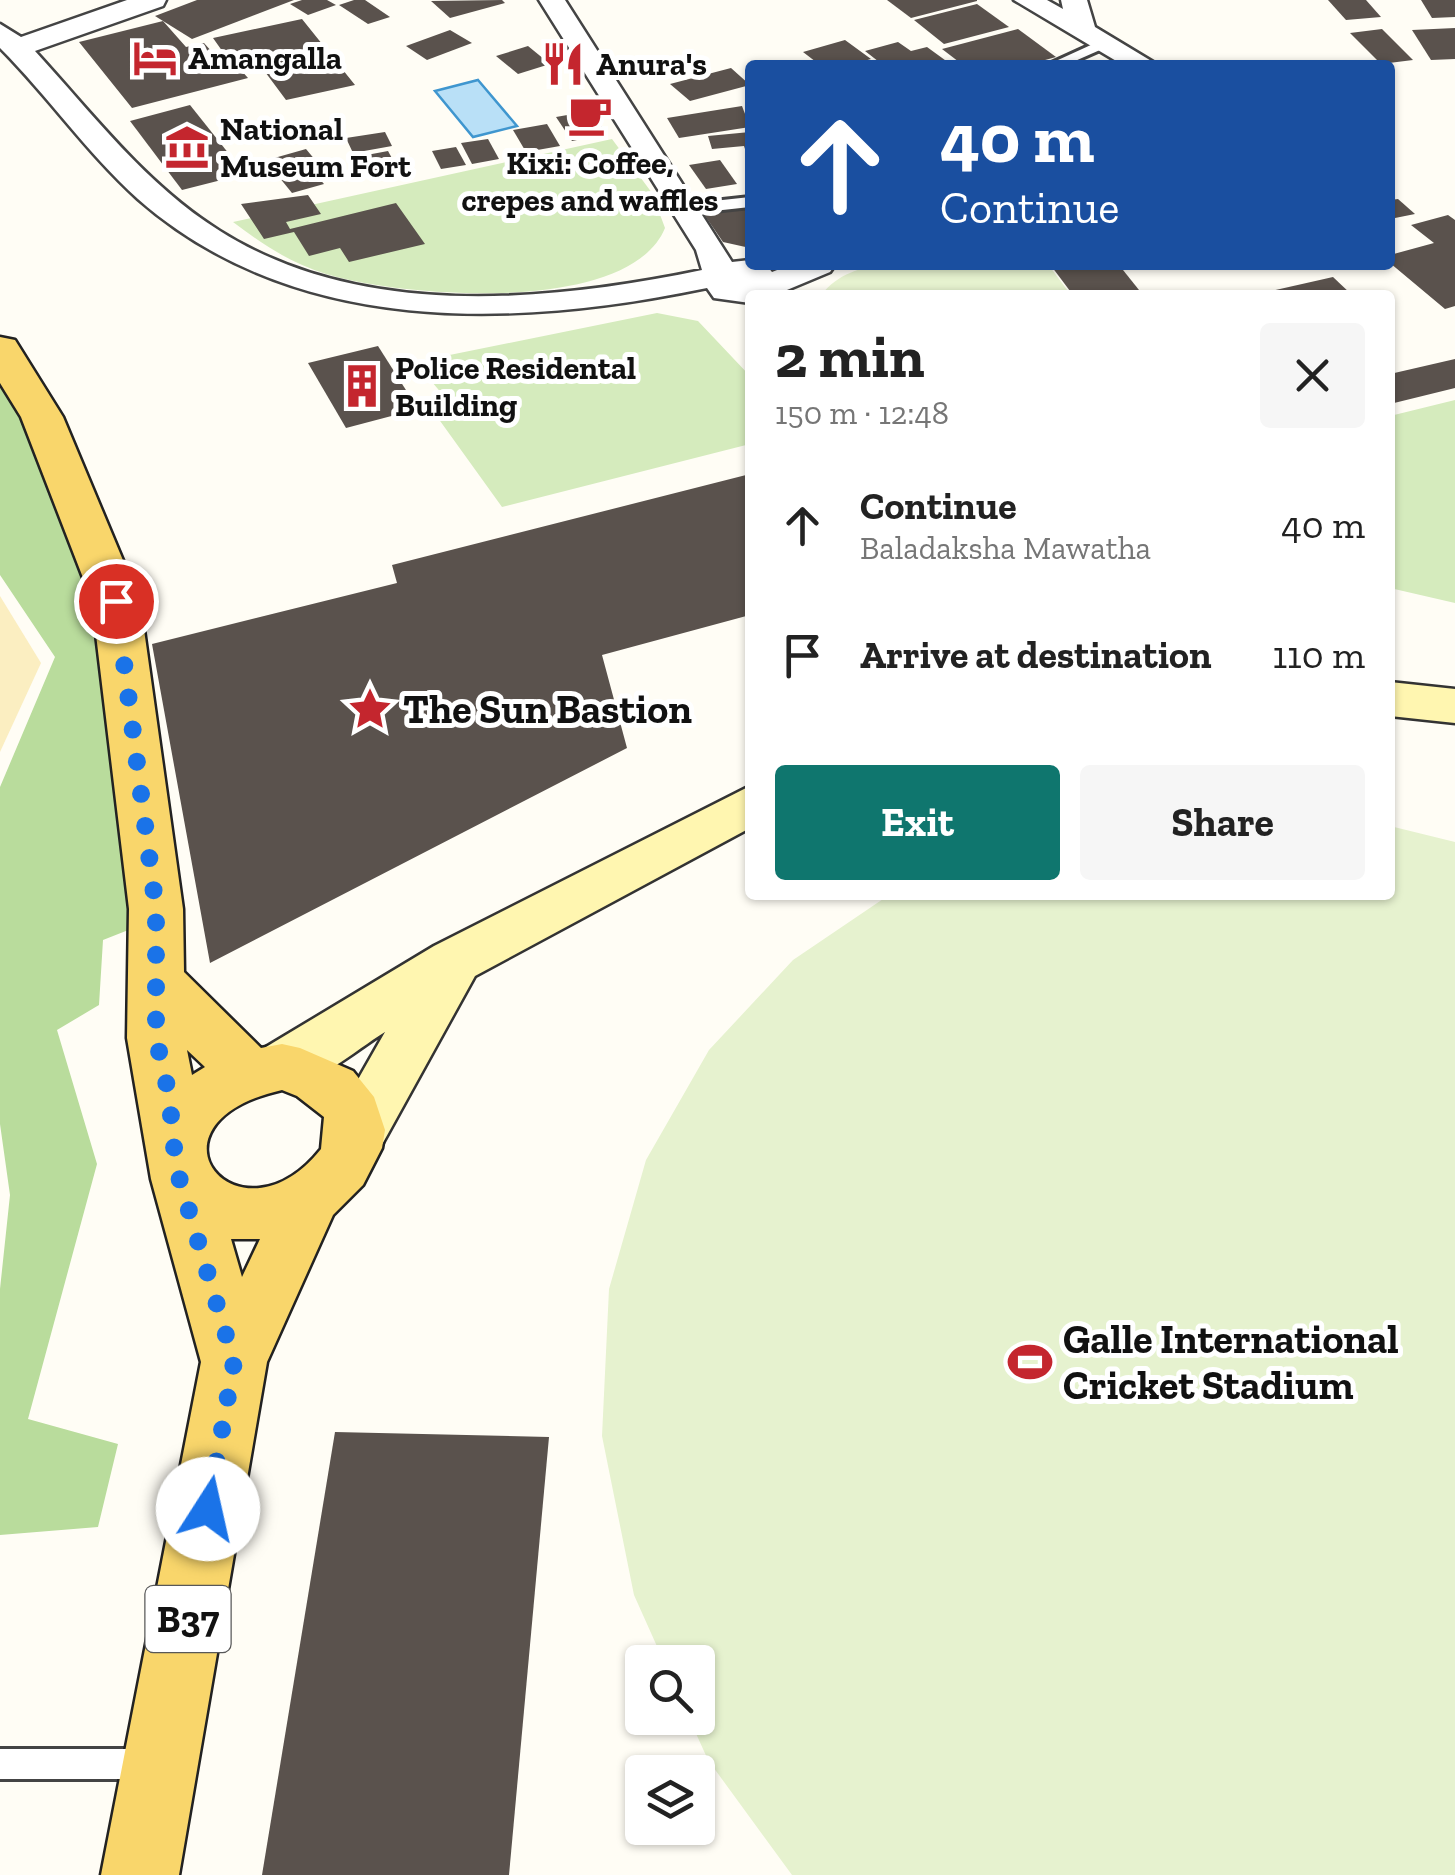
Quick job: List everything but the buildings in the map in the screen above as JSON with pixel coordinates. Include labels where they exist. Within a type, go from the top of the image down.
[{"type":"main road","name":"B37","points":[[0,349],[42,417],[116,601],[156,909],[156,1038],[180,1163],[234,1362]]},
{"type":"main road","points":[[157,979],[186,1014],[264,1069]]},
{"type":"main road","points":[[264,1069],[307,1072],[338,1090],[354,1119],[353,1142],[346,1163],[310,1198],[284,1210],[255,1215],[227,1212],[204,1202],[180,1163],[199,1098],[264,1069]]},
{"type":"main road","name":"B37","points":[[140,1875],[234,1362],[310,1198]]},
{"type":"street","points":[[153,0],[8,40],[151,194],[224,249],[322,287],[441,304],[512,304],[739,282],[795,270]]},
{"type":"street","points":[[552,0],[686,209],[739,282]]},
{"type":"street","points":[[1026,0],[1135,60]]},
{"type":"street","points":[[1074,0],[1093,37]]},
{"type":"street","points":[[739,282],[786,270]]},
{"type":"street","points":[[1395,700],[1455,706]]},
{"type":"street","points":[[264,1069],[454,961],[745,808]]},
{"type":"street","points":[[353,1142],[454,961]]},
{"type":"lane","points":[[1061,60],[1093,37]]},
{"type":"lane","points":[[686,209],[745,203]]},
{"type":"lane","points":[[0,1764],[160,1764]]},
{"type":"green space","points":[[612,139],[652,193],[665,228],[643,256],[607,276],[562,287],[510,293],[457,293],[361,282],[300,264],[233,222]]},
{"type":"green space","points":[[1052,270],[1067,290],[826,290],[850,273]]},
{"type":"green space","points":[[657,313],[698,321],[745,371],[745,445],[502,507],[425,400],[443,395],[415,362]]},
{"type":"green space","points":[[0,338],[45,422],[125,726],[136,927],[103,940],[99,1005],[57,1030],[97,1164],[28,1419],[118,1444],[98,1527],[0,1535],[0,1289],[10,1195],[0,1124],[0,787],[55,657],[0,575]]},
{"type":"green space","points":[[1455,400],[1455,603],[1395,589],[1395,415]]},
{"type":"green space","name":"Galle International Cricket Stadium","points":[[1395,827],[1455,842],[1455,1875],[792,1875],[715,1770],[715,1755],[706,1755],[697,1735],[715,1735],[715,1645],[656,1645],[634,1595],[602,1436],[609,1289],[646,1160],[709,1050],[793,960],[882,900],[1395,900]]},
{"type":"sand","points":[[0,596],[41,663],[0,752]]},
{"type":"water","points":[[478,80],[517,126],[473,137],[435,91]]},
{"type":"place","name":"Amangalla","points":[[155,58]]},
{"type":"place","name":"Anura's","points":[[563,64]]},
{"type":"place","name":"Kixi: Coffee, crepes and waffles","points":[[590,115]]},
{"type":"place","name":"National Museum Fort","points":[[187,147]]},
{"type":"place","name":"Police Residental Building","points":[[362,386]]},
{"type":"place","name":"The Sun Bastion","points":[[370,709]]},
{"type":"place","name":"Galle International Cricket Stadium","points":[[1030,1362]]},
{"type":"route","points":[[116,601],[156,909],[156,1038],[169,1095],[176,1167],[185,1186],[234,1362],[208,1509]]}]
